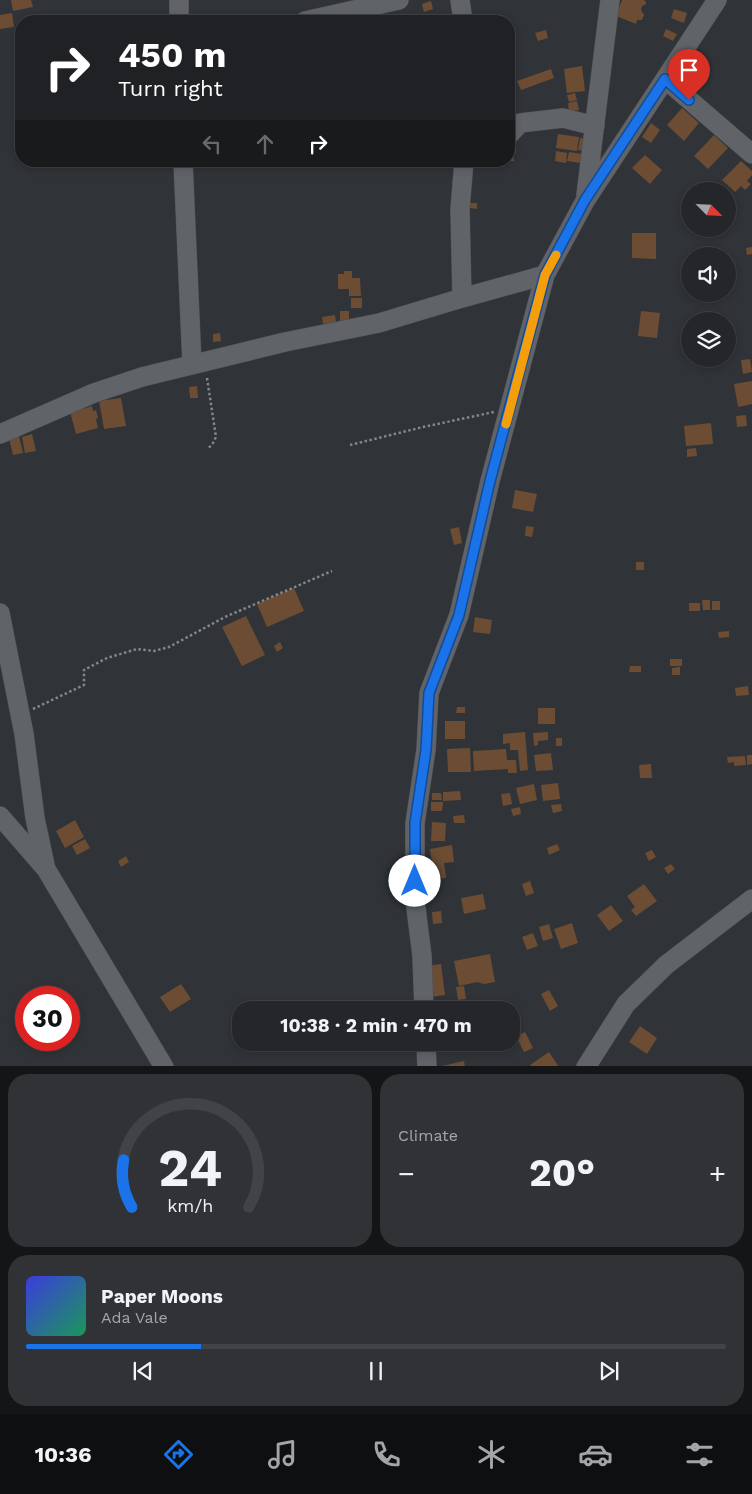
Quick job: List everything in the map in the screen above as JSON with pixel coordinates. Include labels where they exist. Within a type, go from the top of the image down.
[{"type":"street","points":[[179,0],[179,15]]},
{"type":"street","points":[[332,15],[399,0]]},
{"type":"street","points":[[460,0],[462,15]]},
{"type":"street","points":[[585,200],[610,0]]},
{"type":"street","points":[[424,1001],[422,956],[415,900],[415,823],[426,750],[429,693],[459,615],[490,481],[545,275],[585,200],[717,0]]},
{"type":"street","points":[[665,79],[752,154]]},
{"type":"street","points":[[515,128],[520,123],[563,118],[595,126]]},
{"type":"street","points":[[183,167],[198,363]]},
{"type":"street","points":[[462,298],[460,209],[464,167]]},
{"type":"street","points":[[0,434],[94,393],[142,376],[285,342],[379,323],[545,275]]},
{"type":"street","points":[[0,613],[20,716],[35,818],[46,870]]},
{"type":"street","points":[[0,816],[46,870],[164,1066]]},
{"type":"street","points":[[595,1063],[626,1004],[666,965],[752,899]]},
{"type":"street","points":[[426,1051],[427,1066]]},
{"type":"path","points":[[198,363],[216,431],[215,440],[208,449]]},
{"type":"path","points":[[350,445],[422,427],[510,409]]},
{"type":"path","points":[[20,716],[84,685],[84,670],[106,658],[137,649],[154,651],[169,647],[225,618],[332,571]]},
{"type":"building","points":[[11,0],[31,0],[33,7],[13,11]]},
{"type":"building","points":[[622,0],[644,0],[646,2],[641,10],[644,15],[642,20],[637,20],[636,24],[616,16]]},
{"type":"building","points":[[431,1],[433,9],[424,12],[422,4]]},
{"type":"building","points":[[674,9],[687,13],[684,23],[671,18]]},
{"type":"building","points":[[12,13],[14,27],[0,29],[0,15]]},
{"type":"building","points":[[666,29],[677,34],[673,41],[663,36]]},
{"type":"building","points":[[546,30],[548,38],[538,41],[535,33]]},
{"type":"building","points":[[582,66],[585,91],[567,93],[564,69]]},
{"type":"building","points":[[551,69],[554,78],[521,90],[517,81]]},
{"type":"building","points":[[575,93],[577,100],[569,102],[567,95]]},
{"type":"building","points":[[577,101],[579,110],[569,112],[568,103]]},
{"type":"building","points":[[682,108],[699,123],[684,141],[667,125]]},
{"type":"building","points":[[651,123],[660,130],[651,143],[642,137]]},
{"type":"building","points":[[558,134],[579,137],[577,151],[556,148]]},
{"type":"building","points":[[714,135],[728,148],[708,169],[694,156]]},
{"type":"building","points":[[580,138],[587,139],[585,151],[578,150]]},
{"type":"building","points":[[556,151],[567,153],[566,163],[555,161]]},
{"type":"building","points":[[569,152],[582,154],[581,163],[567,161]]},
{"type":"building","points":[[645,155],[662,170],[650,184],[632,168]]},
{"type":"building","points":[[741,161],[752,171],[752,175],[747,181],[751,184],[745,190],[741,186],[736,191],[736,182],[724,182],[722,180]]},
{"type":"building","points":[[470,203],[477,203],[477,209],[470,208]]},
{"type":"building","points":[[632,233],[656,233],[656,259],[632,258]]},
{"type":"building","points":[[752,247],[752,254],[747,255],[746,248]]},
{"type":"building","points":[[344,271],[352,271],[352,278],[360,278],[361,296],[349,296],[349,289],[338,289],[338,274],[344,274]]},
{"type":"building","points":[[351,298],[362,298],[362,308],[351,308]]},
{"type":"building","points":[[340,311],[349,311],[349,321],[340,321]]},
{"type":"building","points":[[641,311],[660,313],[657,338],[638,336]]},
{"type":"building","points":[[335,315],[336,322],[323,324],[322,317]]},
{"type":"building","points":[[220,333],[221,341],[213,342],[213,334]]},
{"type":"building","points":[[750,359],[752,372],[743,374],[741,360]]},
{"type":"building","points":[[752,381],[752,404],[738,407],[734,384]]},
{"type":"building","points":[[197,386],[198,398],[190,398],[189,387]]},
{"type":"building","points":[[121,398],[126,426],[104,429],[99,401]]},
{"type":"building","points":[[82,405],[83,409],[92,406],[93,411],[96,410],[98,428],[76,434],[70,412]]},
{"type":"building","points":[[746,415],[747,426],[737,427],[736,416]]},
{"type":"building","points":[[711,423],[713,444],[686,446],[684,426]]},
{"type":"building","points":[[32,434],[36,451],[25,453],[22,437]]},
{"type":"building","points":[[19,436],[23,453],[13,455],[9,438]]},
{"type":"building","points":[[696,448],[697,456],[687,457],[687,449]]},
{"type":"building","points":[[515,490],[537,494],[533,512],[512,508]]},
{"type":"building","points":[[526,526],[534,527],[532,537],[525,536]]},
{"type":"building","points":[[459,527],[462,543],[454,545],[450,529]]},
{"type":"building","points":[[636,562],[644,562],[644,570],[636,570]]},
{"type":"building","points":[[294,588],[304,611],[267,627],[257,604]]},
{"type":"building","points":[[702,600],[710,600],[710,610],[703,610]]},
{"type":"building","points":[[712,601],[720,601],[720,610],[712,610]]},
{"type":"building","points":[[689,603],[700,603],[700,611],[689,611]]},
{"type":"building","points":[[246,616],[265,655],[242,666],[222,627]]},
{"type":"building","points":[[475,617],[492,620],[490,634],[473,632]]},
{"type":"building","points":[[729,631],[729,637],[719,638],[718,632]]},
{"type":"building","points":[[280,642],[283,648],[277,652],[274,646]]},
{"type":"building","points":[[670,659],[682,659],[682,666],[670,666]]},
{"type":"building","points":[[630,666],[641,666],[641,672],[629,672]]},
{"type":"building","points":[[680,667],[680,675],[672,675],[672,668]]},
{"type":"building","points":[[748,686],[749,695],[736,696],[735,688]]},
{"type":"building","points":[[457,707],[465,707],[465,713],[456,713]]},
{"type":"building","points":[[538,708],[555,708],[555,724],[538,724]]},
{"type":"building","points":[[445,721],[465,721],[465,739],[445,739]]},
{"type":"building","points":[[525,732],[528,770],[520,771],[518,750],[510,750],[510,743],[503,744],[503,734]]},
{"type":"building","points":[[548,732],[548,740],[538,741],[538,745],[534,746],[533,733]]},
{"type":"building","points":[[556,738],[562,738],[562,746],[556,746]]},
{"type":"building","points":[[470,748],[471,772],[448,772],[447,749]]},
{"type":"building","points":[[506,749],[507,760],[516,760],[517,773],[508,773],[508,769],[474,771],[473,751]]},
{"type":"building","points":[[551,753],[553,770],[536,771],[534,755]]},
{"type":"building","points":[[747,755],[752,755],[752,764],[747,765]]},
{"type":"building","points":[[745,756],[746,765],[734,766],[734,762],[728,763],[727,757]]},
{"type":"building","points":[[651,764],[652,778],[640,778],[639,765]]},
{"type":"building","points":[[558,783],[560,799],[543,801],[541,785]]},
{"type":"building","points":[[534,784],[537,800],[520,804],[516,788]]},
{"type":"building","points":[[460,791],[461,800],[443,801],[443,792]]},
{"type":"building","points":[[432,793],[441,793],[442,800],[432,800]]},
{"type":"building","points":[[510,793],[512,804],[503,806],[501,794]]},
{"type":"building","points":[[431,802],[443,802],[442,811],[431,811]]},
{"type":"building","points":[[561,804],[562,811],[553,813],[551,805]]},
{"type":"building","points":[[520,807],[521,814],[513,816],[511,809]]},
{"type":"building","points":[[464,815],[465,823],[454,823],[453,816]]},
{"type":"building","points":[[75,820],[84,837],[65,848],[56,831]]},
{"type":"building","points":[[432,822],[446,823],[445,841],[431,841]]},
{"type":"building","points":[[85,839],[90,848],[77,855],[72,846]]},
{"type":"building","points":[[557,844],[560,850],[549,855],[547,848]]},
{"type":"building","points":[[452,845],[454,862],[444,863],[446,878],[434,879],[430,849]]},
{"type":"building","points":[[652,850],[656,857],[649,861],[645,853]]},
{"type":"building","points":[[126,856],[129,862],[121,867],[118,861]]},
{"type":"building","points":[[671,864],[675,869],[668,874],[664,868]]},
{"type":"building","points":[[530,881],[534,893],[526,896],[522,884]]},
{"type":"building","points":[[644,884],[657,901],[636,916],[631,910],[635,907],[627,896]]},
{"type":"building","points":[[483,894],[486,909],[464,914],[461,898]]},
{"type":"building","points":[[611,905],[623,921],[609,931],[597,915]]},
{"type":"building","points":[[441,911],[442,923],[433,924],[432,912]]},
{"type":"building","points":[[572,923],[578,943],[561,949],[554,929]]},
{"type":"building","points":[[549,924],[553,938],[543,941],[539,927]]},
{"type":"building","points":[[533,933],[538,946],[527,950],[522,937]]},
{"type":"building","points":[[490,954],[495,982],[484,984],[477,982],[459,986],[454,961]]},
{"type":"building","points":[[441,964],[445,995],[431,997],[427,966]]},
{"type":"building","points":[[181,984],[191,999],[170,1012],[160,997]]},
{"type":"building","points":[[464,986],[466,999],[458,1000],[456,987]]},
{"type":"building","points":[[549,990],[558,1006],[550,1011],[541,994]]},
{"type":"building","points":[[640,1026],[657,1038],[647,1054],[629,1042]]},
{"type":"building","points":[[525,1032],[533,1048],[524,1052],[520,1044],[520,1034]]},
{"type":"building","points":[[549,1052],[558,1066],[531,1066]]},
{"type":"building","points":[[464,1061],[465,1066],[442,1066]]},
{"type":"slow traffic","points":[[506,424],[545,275],[556,255]]},
{"type":"route","points":[[415,881],[415,823],[426,750],[429,693],[459,615],[490,481],[545,275],[585,200],[665,79],[689,100]]}]
